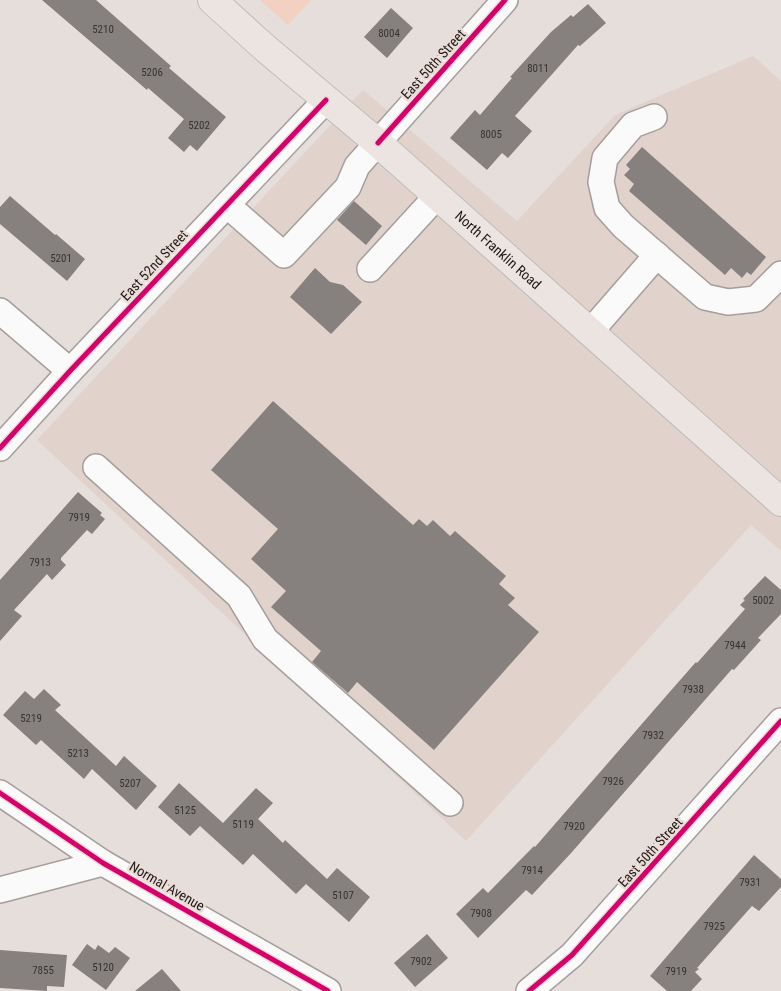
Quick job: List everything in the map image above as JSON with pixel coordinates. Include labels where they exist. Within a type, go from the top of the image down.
[{"type":"main road","name":"North Franklin Road","points":[[212,0],[378,143],[781,502]]},
{"type":"street","name":"East 50th Street","points":[[227,205],[284,255],[348,188],[357,166],[505,0]]},
{"type":"street","name":"East 52nd Street","points":[[0,448],[70,371],[326,100]]},
{"type":"street","points":[[654,117],[633,125],[605,158],[602,182],[607,208],[623,226],[705,297],[728,302],[756,299],[781,274]]},
{"type":"street","points":[[370,269],[437,196]]},
{"type":"street","points":[[590,332],[657,255]]},
{"type":"street","points":[[0,311],[70,371]]},
{"type":"street","points":[[96,467],[239,596],[265,639],[450,803]]},
{"type":"street","name":"East 50th Street","points":[[529,991],[572,955],[781,721]]},
{"type":"street","name":"Normal Avenue","points":[[0,794],[103,863],[328,991]]},
{"type":"street","points":[[0,890],[103,863]]},
{"type":"shaded area","points":[[260,0],[311,0],[288,25]]},
{"type":"shaded area","points":[[753,56],[781,81],[781,551],[751,525],[466,841],[37,440],[363,90],[517,221],[615,115]]},
{"type":"building","points":[[42,0],[96,0],[171,66],[169,68],[226,117],[197,151],[190,145],[184,152],[168,138],[184,119],[148,88],[147,90]]},
{"type":"building","points":[[588,4],[606,23],[580,46],[578,45],[515,116],[532,131],[508,158],[502,153],[487,170],[450,138],[475,110],[480,115],[512,78],[510,77],[551,32]]},
{"type":"building","points":[[391,8],[413,28],[387,58],[364,37]]},
{"type":"building","points":[[642,147],[766,257],[751,275],[747,272],[742,278],[731,268],[725,275],[629,191],[634,184],[624,175],[630,169],[626,165]]},
{"type":"building","points":[[10,196],[85,259],[67,281],[0,224],[0,207]]},
{"type":"building","points":[[354,201],[382,226],[366,245],[337,220]]},
{"type":"building","points":[[315,268],[330,282],[343,285],[362,302],[331,334],[290,297]]},
{"type":"building","points":[[273,401],[413,525],[419,519],[427,526],[433,520],[450,536],[455,531],[506,576],[499,584],[515,598],[508,605],[539,632],[434,750],[357,682],[348,693],[312,662],[321,651],[271,607],[286,591],[251,559],[278,529],[211,470]]},
{"type":"building","points":[[78,492],[102,513],[100,515],[105,519],[92,534],[87,530],[61,558],[66,565],[52,580],[47,574],[14,610],[22,616],[0,641],[0,580]]},
{"type":"building","points":[[765,576],[781,590],[781,614],[758,638],[761,640],[734,670],[732,669],[532,895],[526,890],[478,938],[456,914],[483,888],[488,893],[535,847],[696,662],[745,609],[740,605],[745,600],[743,599]]},
{"type":"building","points":[[44,689],[61,705],[55,710],[116,766],[124,756],[157,786],[136,810],[92,769],[84,779],[41,740],[36,745],[3,715],[25,691],[34,699]]},
{"type":"building","points":[[179,783],[223,823],[256,788],[273,803],[258,819],[283,843],[285,840],[327,879],[337,868],[370,897],[349,922],[306,884],[296,894],[253,854],[243,865],[200,826],[190,836],[158,807]]},
{"type":"building","points":[[754,855],[781,879],[781,887],[759,911],[752,906],[697,968],[699,969],[695,972],[702,979],[691,991],[667,991],[650,976]]},
{"type":"building","points":[[427,934],[448,958],[415,987],[394,963]]},
{"type":"building","points":[[87,944],[95,950],[98,945],[109,953],[115,947],[130,958],[106,990],[72,965]]},
{"type":"building","points":[[0,950],[67,955],[64,987],[47,986],[47,991],[0,988]]},
{"type":"building","points":[[162,969],[181,991],[135,991]]},
{"type":"cycle path","points":[[378,143],[505,0]]},
{"type":"cycle path","points":[[0,448],[70,371],[326,100]]},
{"type":"cycle path","points":[[529,991],[572,955],[781,721]]},
{"type":"cycle path","points":[[0,793],[103,863],[328,991]]}]
